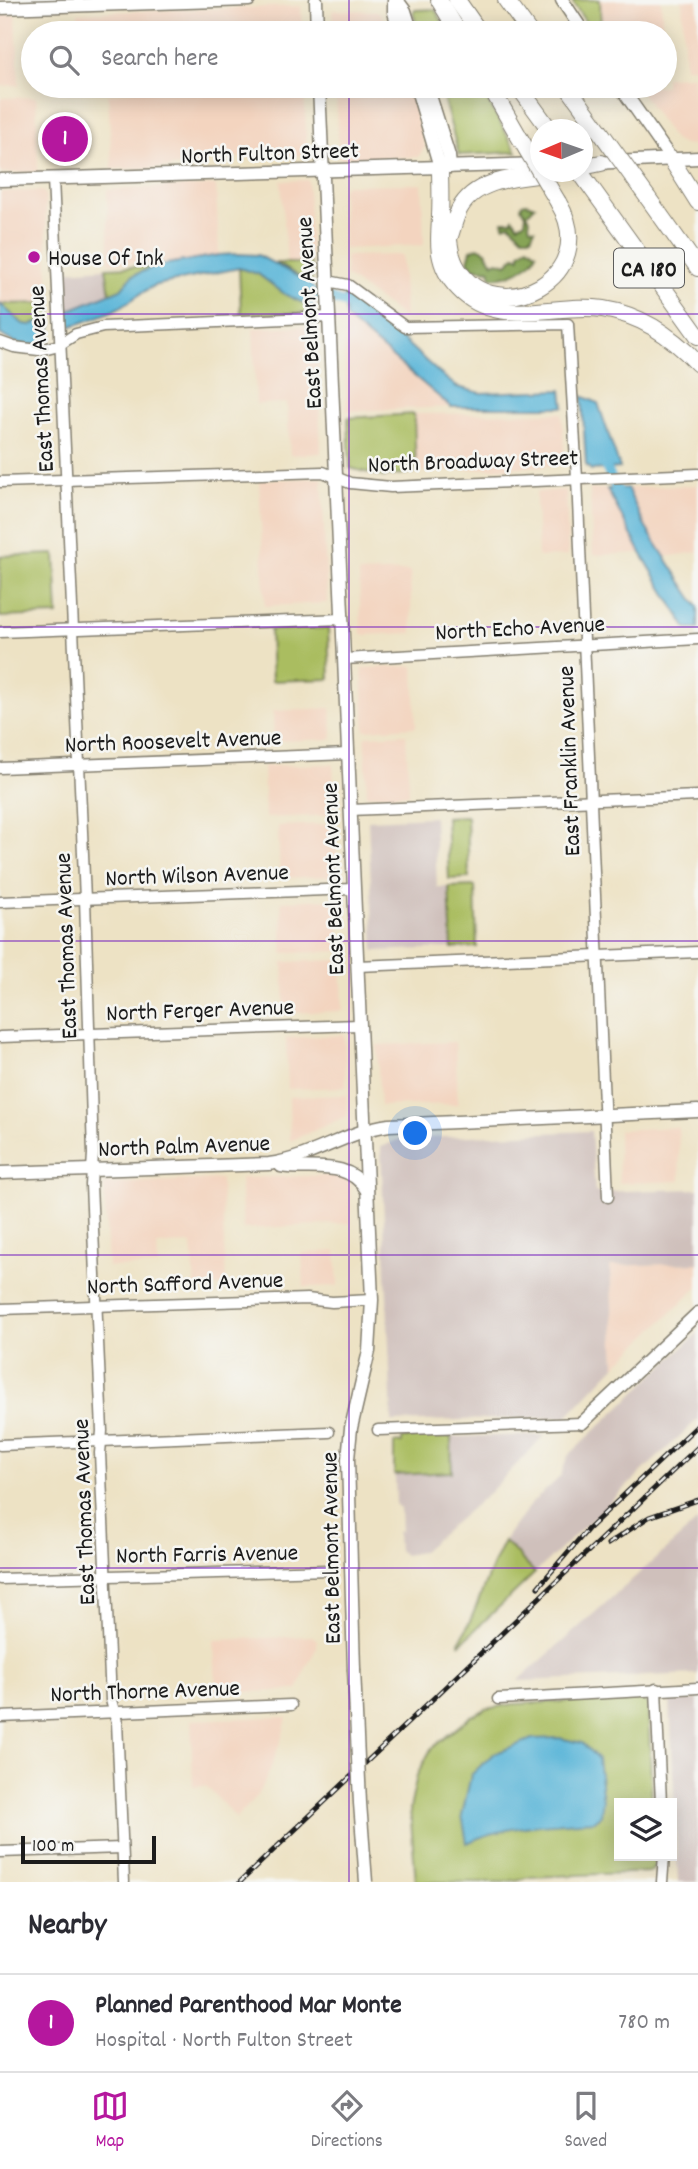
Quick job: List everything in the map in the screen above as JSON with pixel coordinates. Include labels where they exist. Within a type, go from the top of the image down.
[{"type":"highway","points":[[439,0],[451,21]]},
{"type":"highway","points":[[457,0],[472,21]]},
{"type":"highway","points":[[506,0],[520,21]]},
{"type":"highway","points":[[445,167],[449,238],[457,268],[472,284],[508,296],[532,291],[549,281],[563,264],[567,254],[569,234],[563,212],[497,98]]},
{"type":"highway","points":[[527,98],[542,119]]},
{"type":"highway","name":"CA 180","points":[[576,98],[698,268]]},
{"type":"highway","points":[[671,159],[698,202]]},
{"type":"highway","points":[[593,164],[601,163]]},
{"type":"highway","points":[[445,167],[440,257],[453,282],[467,296],[479,304],[500,311],[594,308],[627,314],[673,339],[698,364]]},
{"type":"highway","points":[[449,238],[460,209],[480,188],[530,177]]},
{"type":"highway","name":"CA 180","points":[[587,182],[698,336]]},
{"type":"main road","points":[[0,8],[249,0]]},
{"type":"main road","points":[[316,0],[317,21]]},
{"type":"main road","points":[[395,0],[397,21]]},
{"type":"main road","points":[[395,0],[405,11],[408,21]]},
{"type":"main road","points":[[562,0],[576,21]]},
{"type":"main road","name":"East Belmont Avenue","points":[[320,98],[372,1300],[369,1351],[351,1428],[348,1459],[354,1669],[366,1882]]},
{"type":"main road","points":[[420,98],[445,167]]},
{"type":"main road","points":[[431,98],[449,156],[445,167]]},
{"type":"main road","points":[[628,98],[671,159]]},
{"type":"main road","points":[[601,163],[698,158]]},
{"type":"main road","name":"North Fulton Street","points":[[0,180],[530,164]]},
{"type":"main road","name":"North Palm Avenue","points":[[0,1173],[269,1164],[296,1158],[363,1130],[410,1123],[698,1111]]},
{"type":"main road","points":[[269,1164],[304,1169],[346,1170],[357,1177],[366,1190]]},
{"type":"main road","points":[[582,1423],[698,1313]]},
{"type":"street","name":"East Thomas Avenue","points":[[53,178],[85,899],[105,1576],[111,1700],[117,1722],[124,1882]]},
{"type":"street","name":"East Franklin Avenue","points":[[328,284],[348,285],[404,327],[568,324],[578,478],[608,1197]]},
{"type":"street","points":[[0,342],[39,350],[60,345],[76,334],[103,327],[330,314]]},
{"type":"street","name":"North Broadway Street","points":[[0,482],[323,472],[350,483],[390,487],[698,474]]},
{"type":"street","points":[[0,632],[342,619]]},
{"type":"street","name":"North Echo Avenue","points":[[344,659],[698,639]]},
{"type":"street","name":"North Roosevelt Avenue","points":[[0,768],[348,754]]},
{"type":"street","points":[[350,810],[698,796]]},
{"type":"street","name":"North Wilson Avenue","points":[[0,902],[353,889]]},
{"type":"street","points":[[357,966],[698,952]]},
{"type":"street","name":"North Ferger Avenue","points":[[0,1037],[359,1025]]},
{"type":"street","name":"North Safford Avenue","points":[[0,1309],[307,1299],[332,1302],[372,1300]]},
{"type":"street","points":[[378,1430],[582,1423]]},
{"type":"street","points":[[0,1444],[328,1432]]},
{"type":"street","name":"North Farris Avenue","points":[[0,1579],[330,1570]]},
{"type":"street","points":[[498,1699],[698,1688]]},
{"type":"street","points":[[656,1689],[661,1798]]},
{"type":"street","name":"North Thorne Avenue","points":[[0,1717],[291,1705]]},
{"type":"street","points":[[0,1852],[122,1848]]},
{"type":"street","points":[[662,1882],[664,1861]]},
{"type":"shaded area","points":[[600,0],[661,0],[662,21],[601,21]]},
{"type":"shaded area","points":[[682,0],[698,0],[698,67],[685,67]]},
{"type":"shaded area","points":[[301,6],[302,21],[78,21],[78,13]]},
{"type":"shaded area","points":[[333,10],[377,11],[384,21],[333,21]]},
{"type":"shaded area","points":[[0,15],[16,15],[19,85],[0,86]]},
{"type":"shaded area","points":[[693,76],[696,145],[683,145],[674,140],[645,98],[677,98],[677,77]]},
{"type":"shaded area","points":[[0,98],[36,98],[38,172],[0,173]]},
{"type":"shaded area","points":[[108,98],[305,98],[307,155],[228,158],[167,168],[112,169]]},
{"type":"shaded area","points":[[336,98],[411,98],[425,147],[418,157],[339,159]]},
{"type":"shaded area","points":[[308,180],[311,263],[287,263],[281,181]]},
{"type":"shaded area","points":[[422,184],[424,245],[344,249],[342,189],[346,185]]},
{"type":"shaded area","points":[[216,185],[219,255],[174,262],[109,263],[107,190]]},
{"type":"shaded area","points":[[42,191],[45,194],[49,303],[0,304],[0,192]]},
{"type":"shaded area","points":[[402,255],[405,318],[346,276],[345,256]]},
{"type":"shaded area","points":[[106,268],[110,294],[67,311],[66,271]]},
{"type":"shaded area","points":[[346,318],[451,407],[347,411],[344,343]]},
{"type":"shaded area","points":[[316,326],[321,453],[290,455],[287,403],[256,404],[253,328]]},
{"type":"shaded area","points":[[562,413],[565,465],[416,472],[414,414]]},
{"type":"shaded area","points":[[322,478],[327,603],[265,606],[259,480]]},
{"type":"shaded area","points":[[698,485],[698,552],[664,557],[646,528],[627,488]]},
{"type":"shaded area","points":[[590,489],[607,489],[641,553],[593,555]]},
{"type":"shaded area","points":[[566,490],[568,556],[538,557],[536,492]]},
{"type":"shaded area","points":[[410,571],[412,633],[361,635],[359,573]]},
{"type":"shaded area","points":[[414,666],[416,727],[365,730],[362,668]]},
{"type":"shaded area","points":[[331,708],[332,739],[274,741],[273,711]]},
{"type":"shaded area","points":[[406,734],[409,794],[367,795],[365,736]]},
{"type":"shaded area","points":[[333,764],[335,815],[265,818],[263,766]]},
{"type":"shaded area","points":[[434,817],[437,887],[449,887],[452,948],[374,951],[368,820]]},
{"type":"shaded area","points":[[335,824],[338,876],[280,878],[278,826]]},
{"type":"shaded area","points":[[338,899],[340,951],[283,953],[281,901]]},
{"type":"shaded area","points":[[341,960],[343,1011],[285,1013],[283,962]]},
{"type":"shaded area","points":[[344,1035],[346,1087],[288,1089],[286,1038]]},
{"type":"shaded area","points":[[455,1042],[458,1104],[380,1106],[377,1045]]},
{"type":"shaded area","points":[[346,1095],[347,1116],[290,1141],[289,1097]]},
{"type":"shaded area","points":[[678,1127],[680,1181],[619,1183],[618,1130]]},
{"type":"shaded area","points":[[591,1131],[595,1192],[698,1189],[698,1263],[610,1266],[615,1366],[566,1417],[392,1422],[381,1147],[400,1139]]},
{"type":"shaded area","points":[[342,1175],[350,1182],[351,1223],[243,1229],[240,1178]]},
{"type":"shaded area","points":[[221,1179],[226,1286],[195,1287],[192,1244],[157,1245],[158,1266],[108,1267],[104,1184]]},
{"type":"shaded area","points":[[336,1251],[338,1286],[304,1287],[302,1253]]},
{"type":"shaded area","points":[[698,1263],[698,1287],[615,1366],[610,1266]]},
{"type":"shaded area","points":[[698,1333],[698,1419],[535,1573],[504,1541],[511,1530],[533,1502],[560,1477],[568,1456]]},
{"type":"shaded area","points":[[545,1435],[490,1492],[421,1552],[404,1555],[398,1550],[397,1532],[401,1531],[400,1508],[396,1505],[394,1443],[402,1443],[402,1438]]},
{"type":"shaded area","points":[[698,1521],[698,1674],[518,1681]]},
{"type":"shaded area","points":[[312,1636],[317,1640],[317,1647],[298,1690],[216,1693],[214,1640]]},
{"type":"shaded area","points":[[698,1699],[698,1882],[678,1882],[677,1798],[674,1798],[670,1701]]},
{"type":"shaded area","points":[[287,1718],[283,1734],[267,1778],[257,1795],[236,1818],[206,1786],[193,1786],[191,1720]]},
{"type":"green space","points":[[573,0],[600,0],[601,21],[585,21]]},
{"type":"green space","points":[[435,9],[442,21],[415,21],[413,13],[415,10]]},
{"type":"green space","points":[[443,98],[486,98],[517,152],[459,155]]},
{"type":"green space","points":[[522,204],[535,206],[527,214],[530,228],[535,229],[531,237],[523,237],[510,224],[504,226],[503,221],[511,221],[513,218],[518,225],[525,221],[526,214],[521,208]]},
{"type":"green space","points":[[528,246],[537,253],[530,263],[504,276],[491,277],[490,270],[473,268],[468,261],[471,250],[478,247],[486,251],[493,263],[498,261],[507,264],[515,256],[520,258],[520,253]]},
{"type":"green space","points":[[276,263],[311,263],[312,284]]},
{"type":"green space","points":[[155,266],[132,276],[121,289],[110,294],[106,268]]},
{"type":"green space","points":[[239,268],[258,274],[286,295],[314,308],[311,313],[241,314]]},
{"type":"green space","points":[[49,303],[52,318],[31,325],[23,324],[0,304]]},
{"type":"green space","points":[[414,414],[416,472],[384,477],[350,468],[348,418]]},
{"type":"green space","points":[[55,554],[58,615],[0,617],[0,556]]},
{"type":"green space","points":[[328,628],[330,679],[272,681],[270,630]]},
{"type":"green space","points":[[467,816],[469,878],[449,879],[446,817]]},
{"type":"green space","points":[[475,886],[477,947],[452,948],[449,887]]},
{"type":"green space","points":[[451,1436],[452,1472],[394,1475],[394,1443],[402,1443],[402,1438]]},
{"type":"green space","points":[[504,1541],[535,1573],[460,1644],[459,1643]]},
{"type":"green space","points":[[642,1698],[648,1704],[652,1798],[614,1798],[614,1861],[654,1861],[655,1866],[649,1872],[532,1877],[504,1882],[416,1882],[410,1809],[417,1775],[431,1749],[471,1716],[486,1709],[513,1704]]},
{"type":"water","points":[[238,254],[258,255],[312,284],[314,308],[286,295],[258,274],[239,268],[156,285],[109,313],[69,327],[65,324],[67,311],[121,289],[132,276],[155,266]]},
{"type":"water","points":[[347,293],[365,305],[457,387],[481,393],[562,390],[564,407],[451,407],[346,318],[344,294]]},
{"type":"water","points":[[0,304],[23,324],[31,325],[52,318],[47,337],[34,345],[26,345],[0,334]]},
{"type":"water","points":[[582,396],[598,403],[620,468],[591,470],[586,465]]},
{"type":"water","points":[[627,488],[646,528],[698,607],[698,629],[687,629],[641,553],[607,489]]},
{"type":"water","points":[[559,1738],[582,1743],[598,1759],[603,1800],[601,1815],[594,1821],[497,1832],[467,1843],[462,1815],[471,1775],[493,1754],[532,1739]]},
{"type":"waterway","points":[[302,290],[350,305],[356,310]]},
{"type":"waterway","points":[[602,460],[622,499]]},
{"type":"railway","points":[[538,1587],[588,1529],[698,1425]]},
{"type":"railway","points":[[240,1882],[698,1447]]},
{"type":"railway","points":[[608,1544],[649,1517],[698,1500]]},
{"type":"place","name":"Planned Parenthood Mar Monte","points":[[65,139]]},
{"type":"place","name":"House Of Ink","points":[[34,257]]}]
